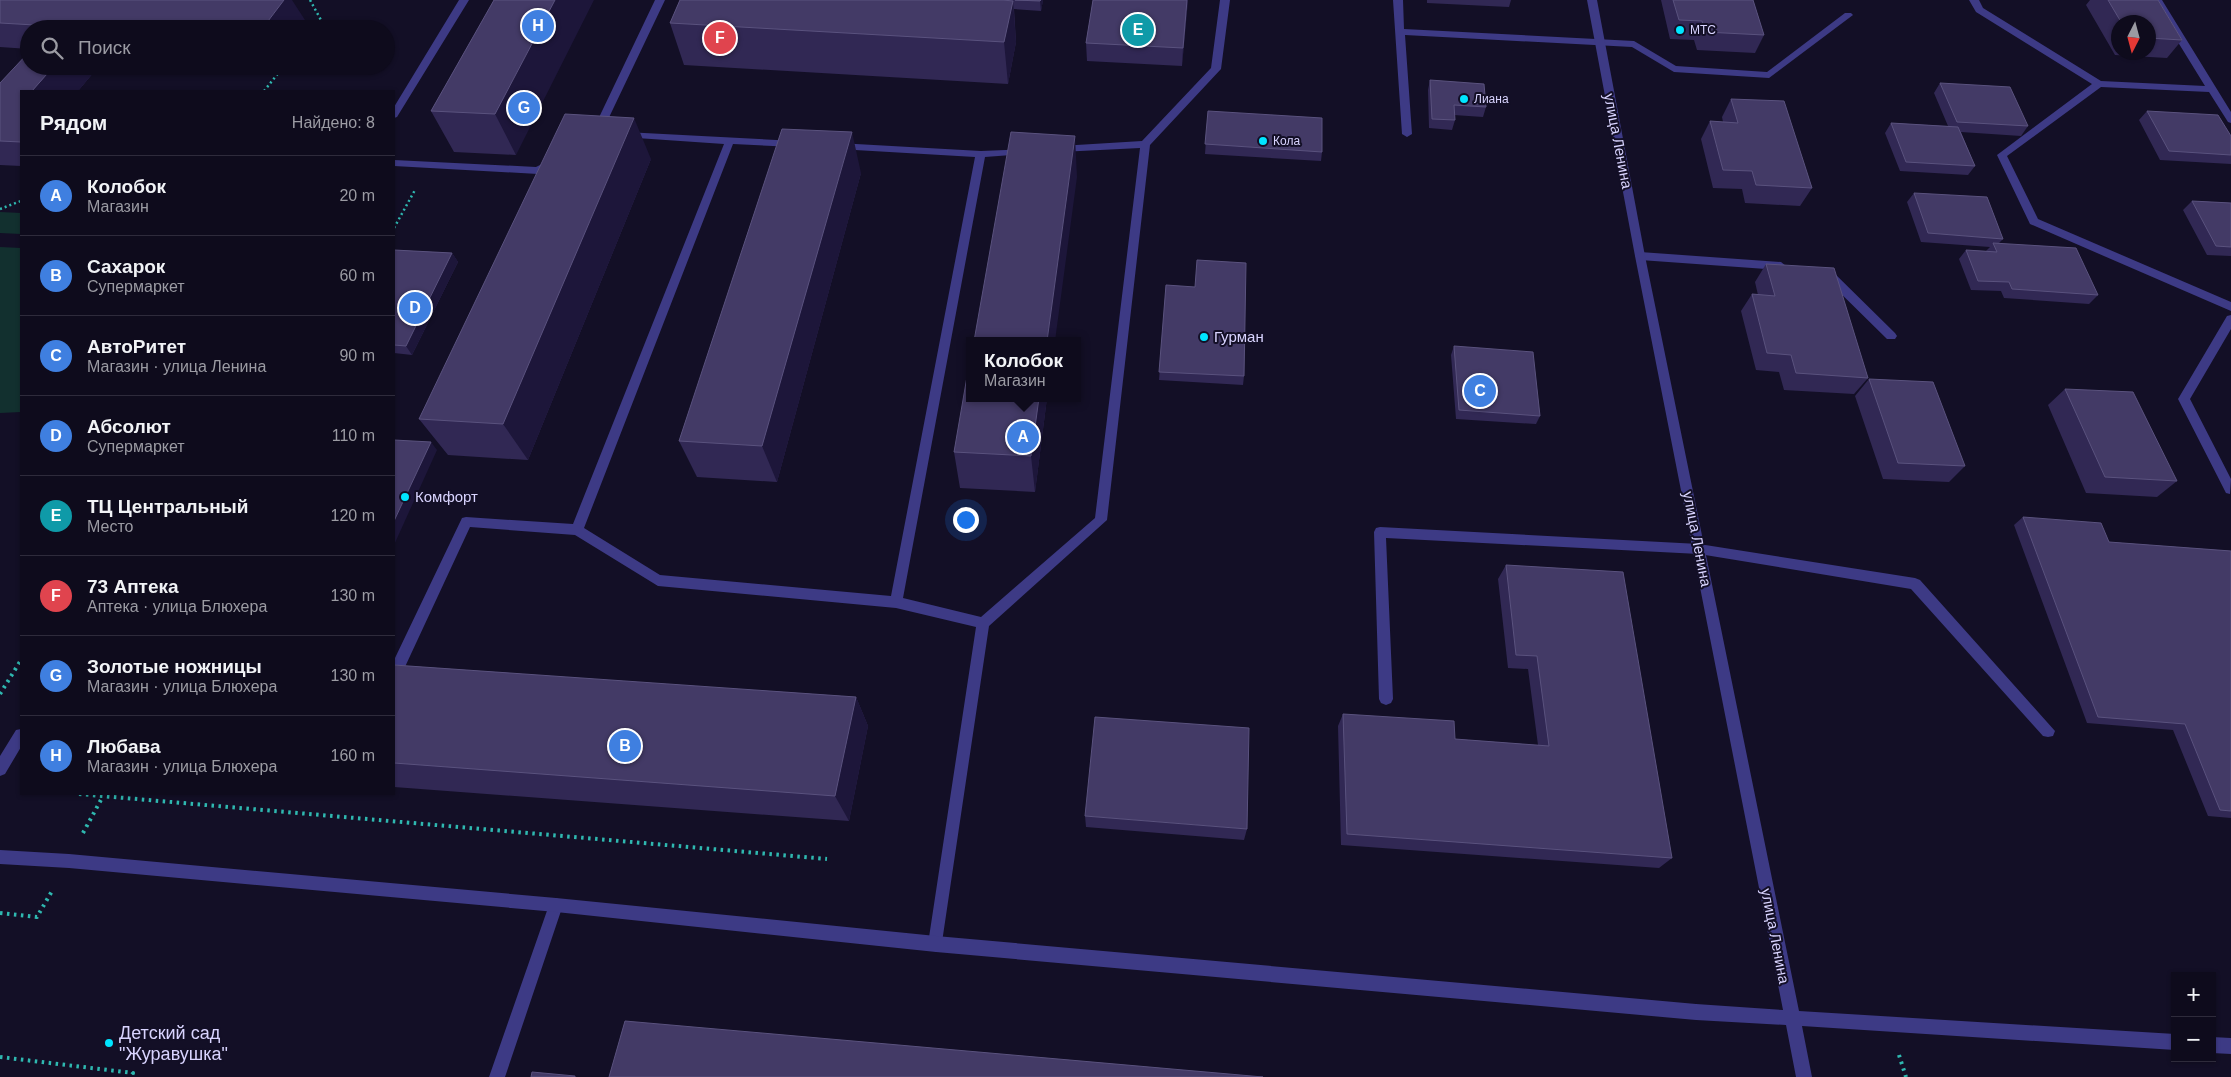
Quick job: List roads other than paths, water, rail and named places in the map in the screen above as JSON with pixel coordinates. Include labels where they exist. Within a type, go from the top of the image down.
[{"type":"street","points":[[395,113],[464,0]]},
{"type":"street","points":[[660,0],[601,135],[807,144]]},
{"type":"street","points":[[936,944],[983,623],[1101,520],[1145,144],[1216,69],[1225,0]]},
{"type":"street","points":[[1398,0],[1407,134]]},
{"type":"street","name":"улица Ленина","points":[[1592,0],[1640,256],[1804,1077]]},
{"type":"street","points":[[1974,0],[1979,10],[2099,84],[2212,89]]},
{"type":"street","points":[[2157,0],[2231,120]]},
{"type":"street","points":[[1400,32],[1634,44],[1674,69],[1769,75],[1848,15]]},
{"type":"street","points":[[2099,84],[2002,155],[2034,221],[2231,307]]},
{"type":"street","points":[[577,530],[730,140]]},
{"type":"street","points":[[826,145],[981,154],[1145,144]]},
{"type":"street","points":[[896,602],[981,154]]},
{"type":"street","points":[[395,163],[538,171],[563,155]]},
{"type":"street","points":[[1640,256],[1794,266]]},
{"type":"street","points":[[1813,268],[1823,268],[1891,336]]},
{"type":"street","points":[[2230,489],[2184,399],[2231,320]]},
{"type":"street","points":[[395,664],[399,665],[466,522],[577,530],[658,580],[896,602],[983,623]]},
{"type":"street","points":[[1386,699],[1380,532],[1699,549],[1915,584],[2048,731]]},
{"type":"street","points":[[0,769],[20,737]]},
{"type":"street","points":[[0,857],[69,861],[556,905],[936,944],[1696,1012],[2171,1042]]},
{"type":"street","points":[[497,1077],[556,905]]},
{"type":"street","points":[[2216,1045],[2231,1046]]},
{"type":"place","name":"Любава","points":[[538,26]]},
{"type":"place","name":"ТЦ Центральный","points":[[1138,30]]},
{"type":"place","name":"МТС","points":[[1680,30]]},
{"type":"place","name":"73 Аптека","points":[[720,38]]},
{"type":"place","name":"Лиана","points":[[1464,99]]},
{"type":"place","name":"Золотые ножницы","points":[[524,108]]},
{"type":"place","name":"Кола","points":[[1263,141]]},
{"type":"place","name":"Абсолют","points":[[415,308]]},
{"type":"place","name":"Гурман","points":[[1204,337]]},
{"type":"place","name":"АвтоРитет","points":[[1480,391]]},
{"type":"place","name":"Колобок","points":[[1023,437]]},
{"type":"place","name":"Комфорт","points":[[405,497]]},
{"type":"place","name":"Сахарок","points":[[625,746]]},
{"type":"place","name":"Детский сад \"Журавушка\"","points":[[109,1043]]}]
